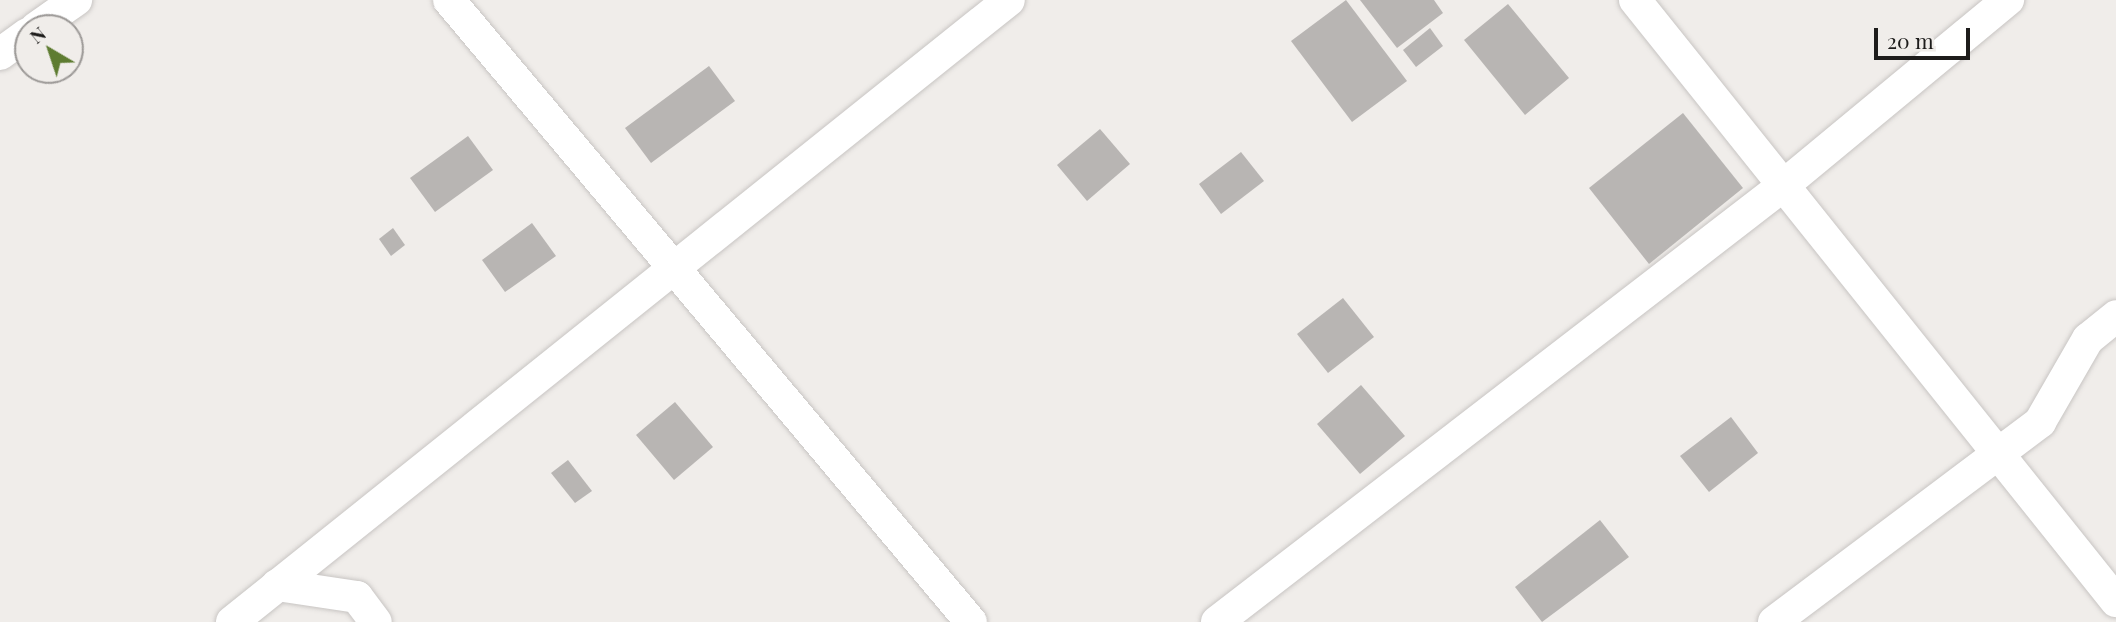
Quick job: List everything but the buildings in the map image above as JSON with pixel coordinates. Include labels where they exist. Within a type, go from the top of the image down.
[{"type":"street","points":[[56,14],[76,0]]},
{"type":"street","points":[[449,0],[971,622]]},
{"type":"street","points":[[232,622],[1009,0]]},
{"type":"street","points":[[1635,0],[2116,601]]},
{"type":"street","points":[[1217,622],[1784,186],[2008,0]]},
{"type":"street","points":[[1774,622],[2040,422],[2088,339],[2116,316]]},
{"type":"street","points":[[277,586],[357,597],[376,622]]}]
